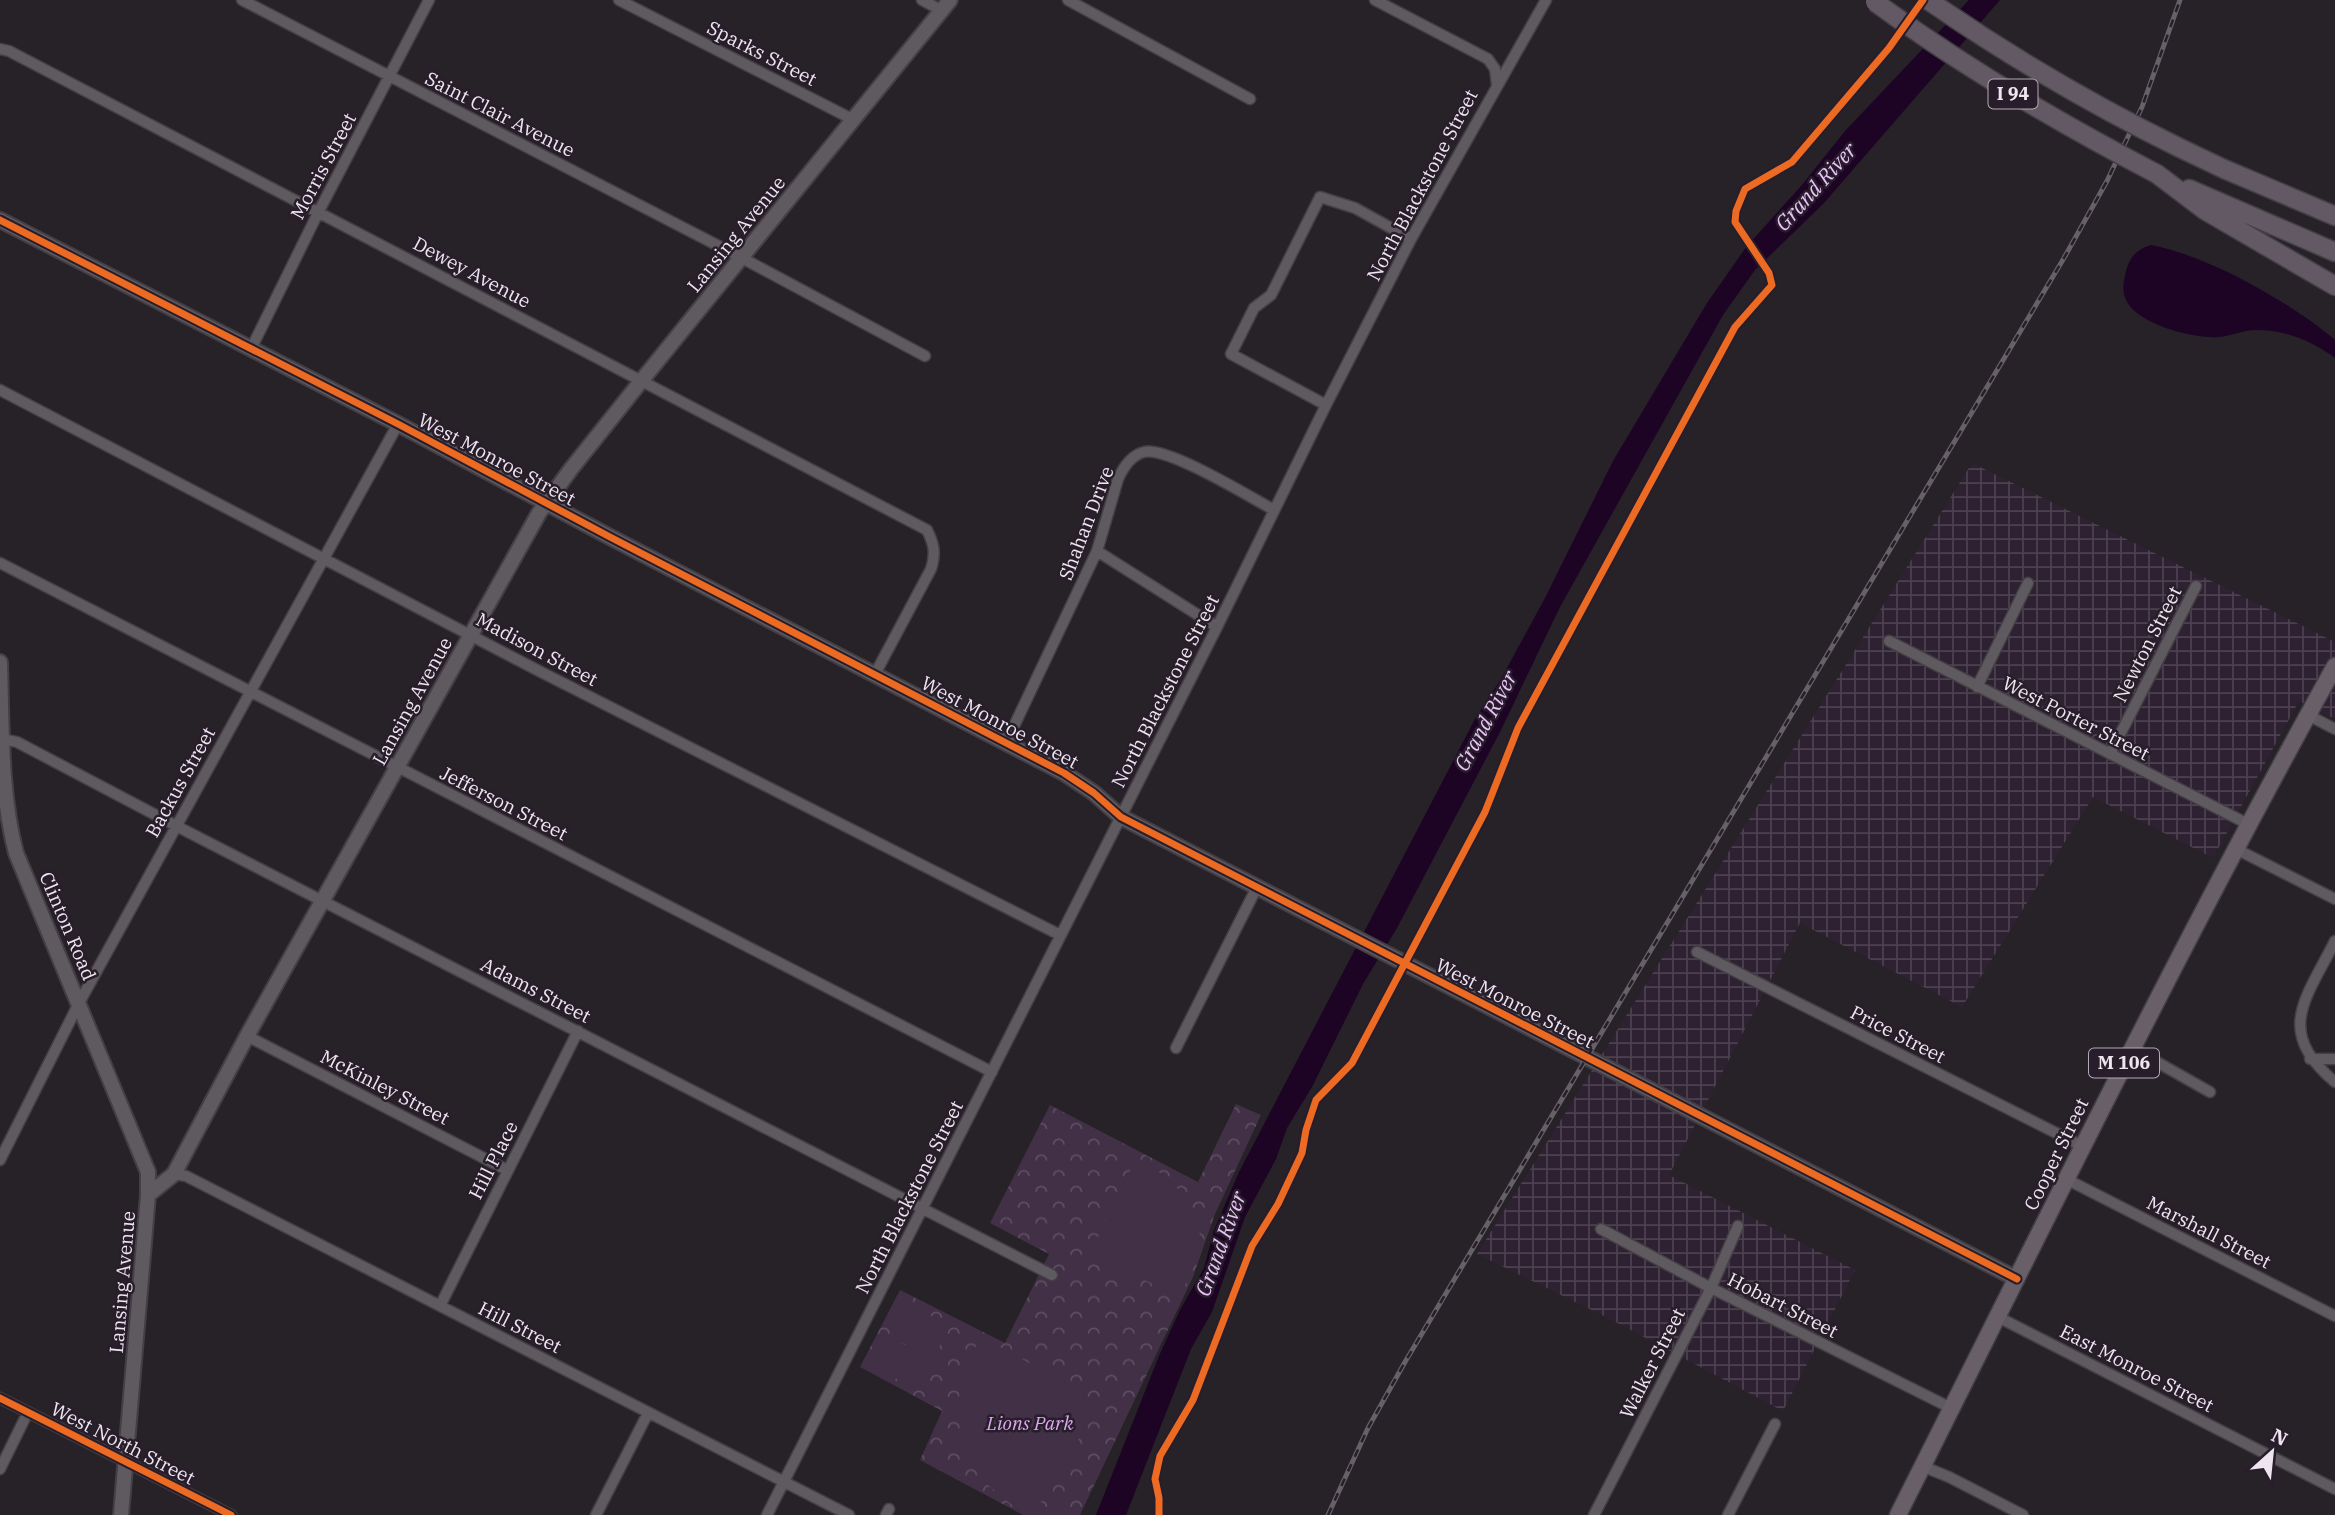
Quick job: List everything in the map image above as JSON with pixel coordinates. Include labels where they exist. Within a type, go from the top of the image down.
[{"type":"highway","name":"I 94","points":[[1928,0],[1988,41],[2115,116],[2224,169],[2335,216]]},
{"type":"highway","name":"I 94","points":[[1874,1],[1998,86],[2077,131],[2157,174],[2335,252]]},
{"type":"highway","points":[[2157,174],[2215,216],[2335,286]]},
{"type":"main road","name":"Lansing Avenue","points":[[121,1515],[148,1195],[174,1174],[247,1036],[539,513],[642,380],[946,5]]},
{"type":"main road","name":"West Monroe Street","points":[[0,220],[398,424],[1064,773],[1094,793],[1121,817],[2017,1279]]},
{"type":"main road","name":"Clinton Road","points":[[0,662],[4,817],[16,853],[143,1157],[148,1172],[148,1195]]},
{"type":"main road","name":"Cooper Street","points":[[1898,1515],[2132,1048],[2248,824],[2335,666]]},
{"type":"street","name":"Saint Clair Avenue","points":[[242,0],[742,258],[925,356]]},
{"type":"street","name":"Morris Street","points":[[251,349],[318,211],[429,0]]},
{"type":"street","name":"Sparks Street","points":[[618,0],[852,119]]},
{"type":"street","points":[[922,0],[946,5]]},
{"type":"street","points":[[1068,0],[1250,99]]},
{"type":"street","points":[[1375,0],[1488,59],[1495,69],[1497,85]]},
{"type":"street","name":"North Blackstone Street","points":[[767,1515],[1217,627],[1326,405],[1412,239],[1546,0]]},
{"type":"street","name":"Dewey Avenue","points":[[0,48],[927,530],[934,543],[935,555],[931,569],[875,674]]},
{"type":"street","points":[[1326,405],[1231,354],[1236,342],[1254,308],[1271,295],[1321,197],[1355,208],[1412,239]]},
{"type":"street","name":"Madison Street","points":[[0,390],[1060,935]]},
{"type":"street","name":"Backus Street","points":[[0,1160],[79,1003],[398,424]]},
{"type":"street","name":"Shahan Drive","points":[[1006,743],[1097,551],[1118,479],[1138,454],[1147,451],[1176,458],[1274,509]]},
{"type":"street","points":[[1097,551],[1217,627]]},
{"type":"street","name":"Jefferson Street","points":[[0,564],[992,1072]]},
{"type":"street","points":[[1977,687],[2028,583]]},
{"type":"street","name":"Newton Street","points":[[2110,754],[2196,586]]},
{"type":"street","name":"West Porter Street","points":[[1889,641],[2248,824]]},
{"type":"street","points":[[2308,715],[2335,729]]},
{"type":"street","name":"Adams Street","points":[[2,739],[17,742],[1052,1275]]},
{"type":"street","points":[[2236,849],[2335,899]]},
{"type":"street","points":[[1176,1048],[1257,887]]},
{"type":"street","points":[[2335,941],[2303,1006],[2300,1035],[2310,1059],[2335,1082]]},
{"type":"street","name":"Price Street","points":[[1697,952],[2084,1147]]},
{"type":"street","name":"Hill Place","points":[[439,1306],[578,1031]]},
{"type":"street","name":"McKinley Street","points":[[247,1036],[507,1170]]},
{"type":"street","points":[[2132,1048],[2210,1092]]},
{"type":"street","points":[[2310,1059],[2335,1059]]},
{"type":"street","name":"Hill Street","points":[[174,1174],[186,1176],[849,1515]]},
{"type":"street","name":"Marshall Street","points":[[2068,1180],[2335,1316]]},
{"type":"street","name":"Walker Street","points":[[1594,1515],[1711,1288],[1738,1226]]},
{"type":"street","name":"Hobart Street","points":[[1601,1229],[1711,1288],[1951,1408]]},
{"type":"street","name":"East Monroe Street","points":[[1998,1317],[2335,1489]]},
{"type":"street","name":"West North Street","points":[[0,1398],[231,1515]]},
{"type":"street","points":[[0,1469],[28,1412]]},
{"type":"street","points":[[596,1515],[648,1413]]},
{"type":"street","points":[[1728,1515],[1775,1424]]},
{"type":"street","points":[[1923,1466],[2023,1515]]},
{"type":"shaded area","points":[[1972,463],[2335,642],[2335,719],[2299,701],[2213,858],[2093,797],[1962,1007],[1800,923],[1669,1175],[1855,1270],[1783,1411],[1608,1318],[1477,1254]]},
{"type":"green space","name":"Lions Park","points":[[1236,1104],[1261,1115],[1215,1214],[1193,1277],[1080,1515],[1023,1515],[920,1460],[942,1411],[860,1367],[900,1290],[1005,1343],[1049,1254],[990,1223],[1050,1105],[1198,1182]]},
{"type":"green space","points":[[1137,1157],[1160,1172],[1180,1191],[1199,1226],[1198,1253],[1180,1296],[1096,1258],[1093,1247]]},
{"type":"green space","points":[[901,1300],[950,1326],[936,1353],[887,1327]]},
{"type":"green space","points":[[882,1333],[934,1360],[918,1390],[867,1363]]},
{"type":"green space","points":[[981,1337],[1086,1394],[1093,1415],[1033,1515],[1018,1510],[988,1485],[974,1468],[966,1449],[960,1414],[961,1382]]},
{"type":"water","name":"Grand River","points":[[1969,0],[2000,0],[1824,203],[1755,270],[1723,315],[1560,607],[1500,732],[1397,928],[1363,984],[1312,1087],[1287,1128],[1276,1159],[1245,1217],[1212,1312],[1191,1349],[1126,1515],[1096,1515],[1159,1356],[1180,1310],[1204,1268],[1214,1230],[1239,1172],[1475,719],[1501,679],[1545,598],[1613,461],[1707,303],[1747,246],[1802,185],[1845,131]]},
{"type":"water","points":[[2151,245],[2198,259],[2272,296],[2335,340],[2335,358],[2317,346],[2288,334],[2251,330],[2224,336],[2196,336],[2168,329],[2143,317],[2127,302],[2124,283],[2133,256]]},
{"type":"railway","points":[[1328,1515],[1368,1428],[1405,1362],[2064,258],[2107,181],[2142,107],[2180,0]]},
{"type":"cycle path","points":[[1159,1515],[1155,1479],[1160,1456],[1193,1400],[1252,1246],[1278,1204],[1302,1153],[1316,1100],[1352,1063],[1485,812],[1518,728],[1735,327],[1772,285],[1769,273],[1735,222],[1736,211],[1745,189],[1792,162],[1889,48],[1923,0]]},
{"type":"cycle path","points":[[0,220],[398,424],[1064,773],[1094,793],[1121,817],[2017,1279]]},
{"type":"cycle path","points":[[0,1398],[231,1515]]}]
